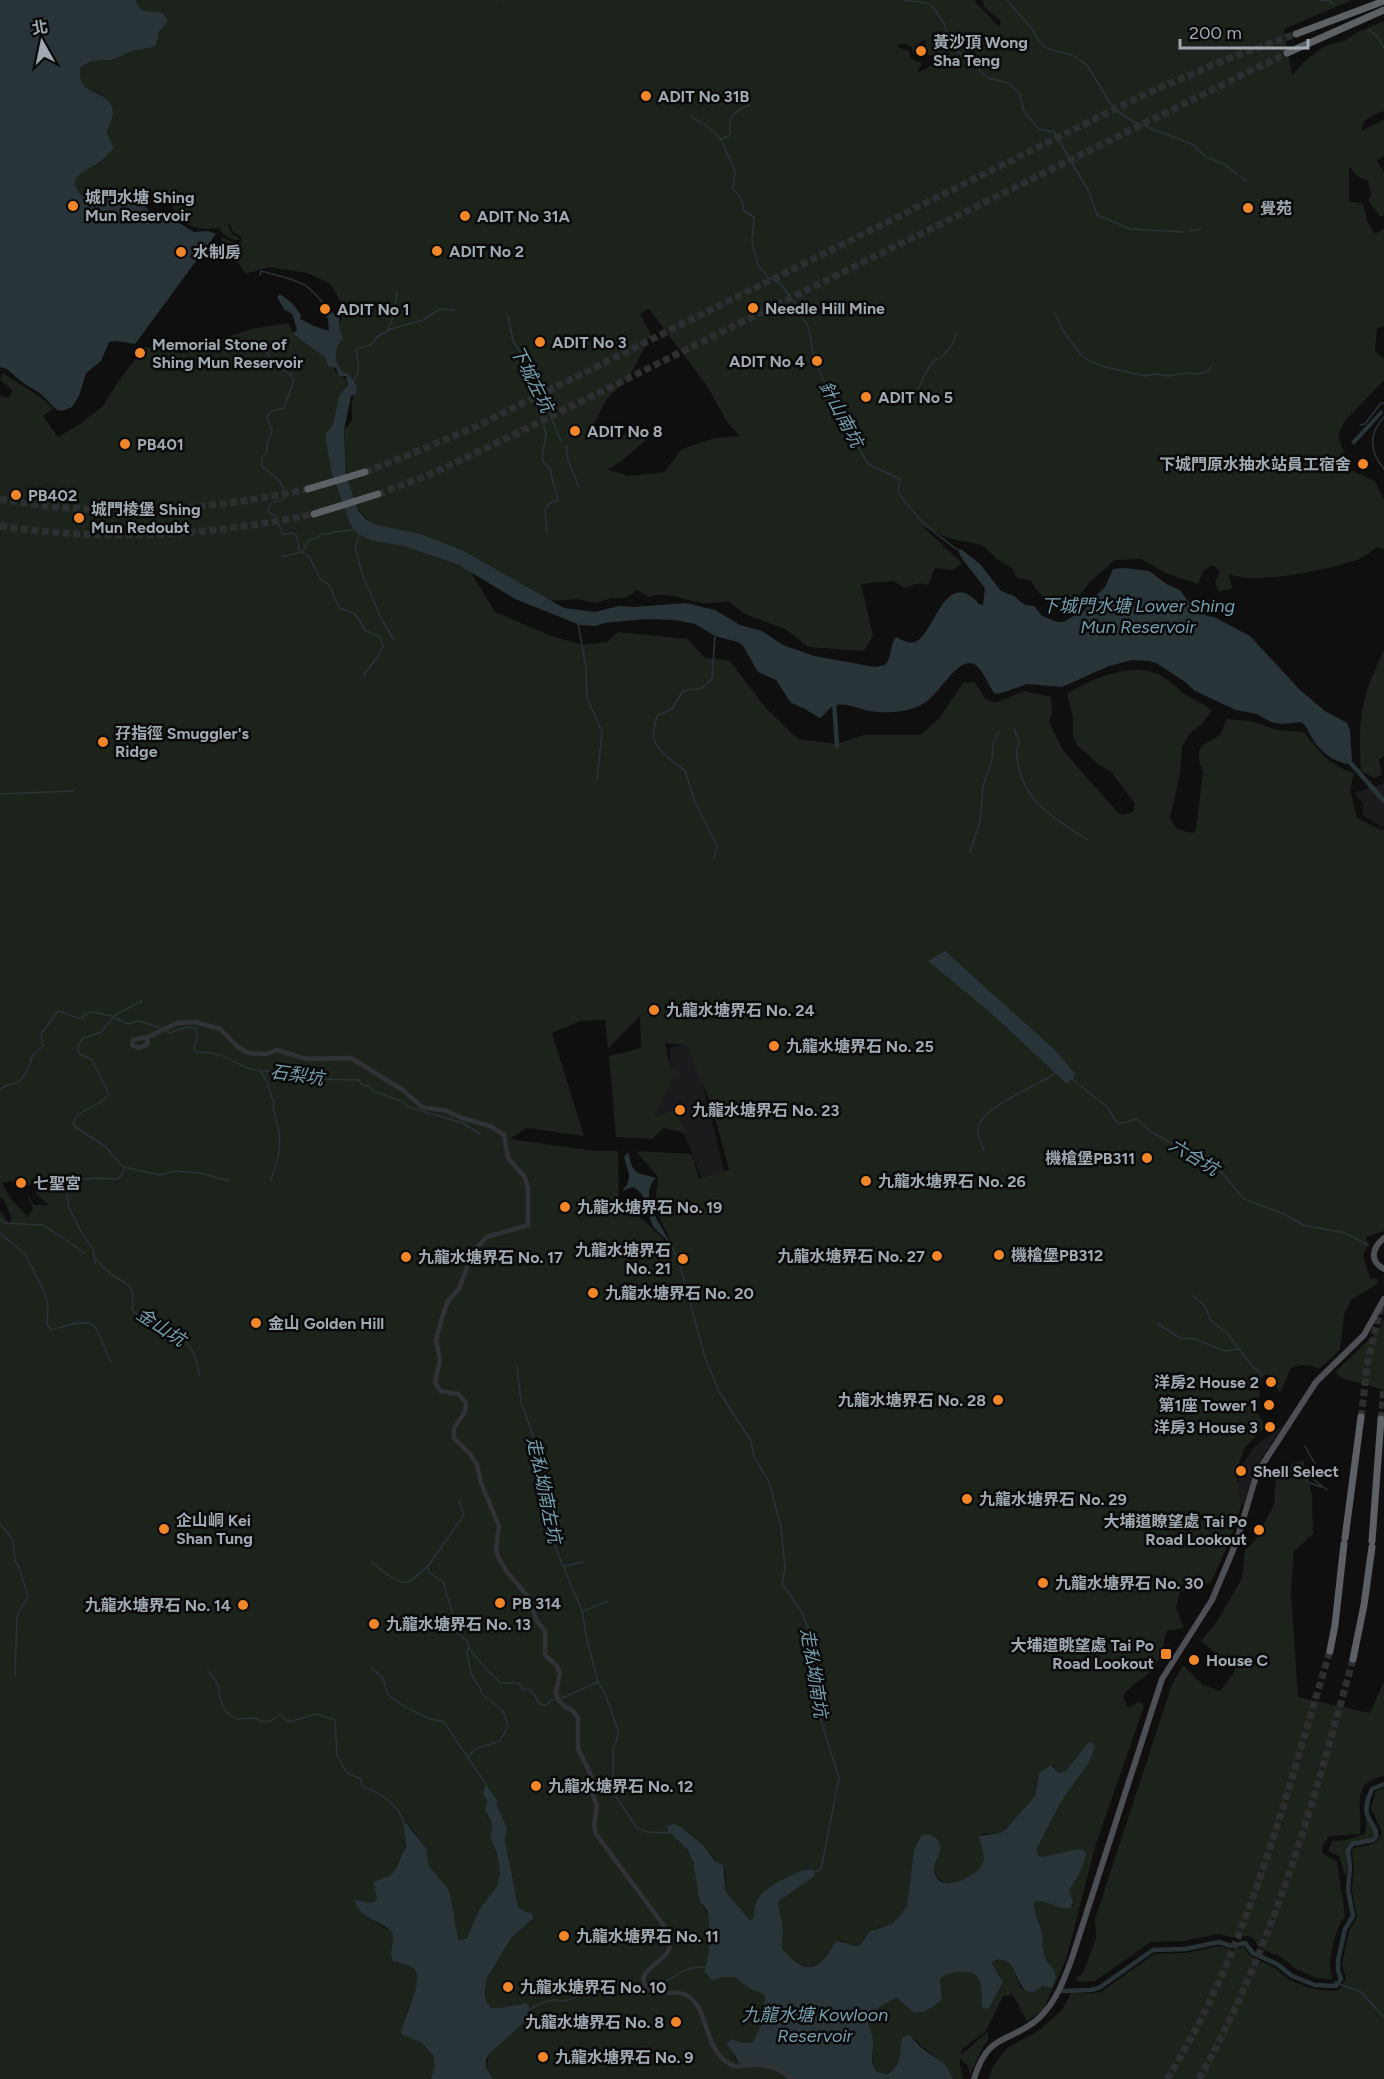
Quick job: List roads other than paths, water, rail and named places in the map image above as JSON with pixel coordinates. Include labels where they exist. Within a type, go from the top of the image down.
[{"type":"highway","points":[[1296,34],[1384,1]]},
{"type":"highway","points":[[1287,53],[1384,10]]},
{"type":"highway","points":[[308,489],[365,472]]},
{"type":"highway","points":[[314,514],[378,494]]},
{"type":"highway","points":[[1330,1651],[1361,1417]]},
{"type":"highway","points":[[1353,1659],[1364,1605],[1372,1544],[1381,1419]]},
{"type":"main road","points":[[1384,1238],[1376,1245],[1373,1254],[1376,1263],[1384,1269]]},
{"type":"main road","points":[[974,2079],[982,2059],[993,2045],[1032,2023],[1050,2005],[1057,1994],[1072,1958],[1162,1679],[1212,1600],[1236,1543],[1257,1473],[1316,1382],[1364,1335],[1384,1299]]},
{"type":"street","points":[[148,1037],[173,1024],[196,1023],[220,1029],[238,1047],[248,1053],[266,1054],[277,1050],[306,1059],[351,1058],[403,1089],[422,1107],[449,1112],[490,1126],[504,1135],[508,1158],[524,1176],[528,1187],[528,1225],[487,1237],[474,1251],[459,1289],[449,1300],[444,1311],[436,1339],[440,1360],[435,1382],[441,1391],[459,1395],[466,1403],[465,1412],[455,1424],[454,1436],[457,1443],[471,1455],[477,1467],[480,1481],[499,1528],[496,1548],[498,1557],[507,1572],[530,1599],[536,1620],[546,1631],[545,1655],[557,1666],[560,1673],[556,1690],[557,1698],[578,1718],[578,1749],[592,1776],[592,1792],[597,1806],[594,1825],[597,1836],[670,1934],[669,1949],[647,1970],[646,1984],[654,1992],[681,1993],[695,2001],[700,2008],[705,2029],[715,2049],[734,2066],[769,2066],[791,2079]]},
{"type":"water","name":"城門水塘 Shing Mun Reservoir","points":[[0,0],[136,0],[143,10],[163,13],[168,21],[159,32],[156,45],[153,47],[132,51],[112,60],[92,61],[81,67],[80,77],[83,84],[107,99],[111,105],[113,114],[107,133],[114,148],[79,175],[75,184],[82,196],[103,198],[126,194],[140,201],[154,216],[179,223],[194,232],[208,231],[216,234],[135,344],[109,342],[101,361],[86,373],[79,396],[72,407],[62,411],[57,410],[40,393],[23,383],[7,369],[0,367]]},
{"type":"water","name":"下城門水塘 Lower Shing Mun Reservoir","points":[[280,294],[292,303],[301,315],[300,319],[314,326],[329,331],[328,319],[323,307],[339,317],[343,339],[337,348],[337,364],[349,374],[357,386],[356,394],[351,396],[344,430],[346,476],[358,510],[366,519],[377,525],[420,534],[464,551],[564,608],[595,612],[619,606],[686,603],[715,610],[740,625],[762,631],[783,645],[814,656],[875,667],[885,665],[888,661],[894,639],[897,637],[915,642],[922,637],[949,597],[957,593],[967,594],[983,605],[985,588],[958,550],[961,549],[980,564],[1001,591],[1014,596],[1025,605],[1034,606],[1042,616],[1058,622],[1063,622],[1085,610],[1091,600],[1105,587],[1113,569],[1149,571],[1168,585],[1180,590],[1187,600],[1207,616],[1214,617],[1250,636],[1300,690],[1325,711],[1347,723],[1350,730],[1352,760],[1347,764],[1327,755],[1315,743],[1301,722],[1281,724],[1271,722],[1257,714],[1236,710],[1195,691],[1184,681],[1149,661],[1132,660],[1109,666],[1062,687],[1027,684],[995,694],[981,670],[969,663],[957,669],[921,705],[903,711],[883,712],[837,705],[831,707],[820,718],[791,703],[776,680],[758,672],[743,646],[738,642],[715,636],[695,624],[675,620],[646,619],[595,626],[580,625],[515,599],[459,565],[403,546],[373,541],[358,534],[351,526],[332,474],[326,442],[326,433],[333,425],[339,396],[348,385],[346,376],[339,376],[336,368],[328,366],[326,358],[293,334],[297,330],[292,314],[284,309],[277,297]]},
{"type":"water","points":[[1381,410],[1383,413],[1354,445],[1351,442]]},
{"type":"water","points":[[945,951],[1055,1050],[1076,1075],[1067,1084],[991,1013],[928,961]]},
{"type":"water","points":[[628,1152],[632,1167],[638,1173],[656,1178],[649,1193],[650,1202],[671,1244],[654,1227],[644,1199],[638,1190],[633,1187],[622,1191],[629,1179],[624,1157]]},
{"type":"water","name":"九龍水塘 Kowloon Reservoir","points":[[1092,1742],[1095,1746],[1090,1761],[1061,1802],[1037,1848],[1038,1855],[1042,1857],[1078,1849],[1084,1850],[1086,1855],[1081,1870],[1069,1891],[1073,1902],[1070,1908],[1061,1908],[1043,1901],[1034,1902],[1044,1954],[1056,1976],[1052,1988],[1043,1986],[1033,1992],[1026,1991],[1006,1961],[993,1961],[992,1964],[1003,1982],[989,2008],[982,2007],[981,1987],[977,1977],[967,1972],[959,1972],[946,1974],[940,1979],[942,1996],[940,2002],[924,2012],[914,2013],[897,1998],[873,2012],[868,2021],[873,2038],[872,2062],[877,2072],[887,2074],[895,2068],[899,2059],[902,2038],[908,2035],[944,2064],[953,2079],[793,2079],[779,2068],[739,2065],[726,2043],[732,2039],[743,2043],[753,2042],[762,2023],[765,1995],[751,1989],[734,1977],[723,1977],[712,1981],[704,1971],[709,1951],[707,1910],[700,1902],[693,1862],[687,1849],[668,1831],[667,1826],[674,1824],[681,1827],[703,1845],[715,1861],[723,1865],[726,1892],[750,1920],[753,1919],[760,1895],[776,1883],[812,1869],[815,1874],[813,1877],[778,1904],[783,1929],[782,1949],[801,1965],[811,1967],[822,1961],[836,1942],[860,1945],[869,1932],[893,1923],[902,1913],[907,1905],[914,1849],[922,1835],[929,1834],[939,1842],[940,1850],[934,1870],[938,1880],[949,1883],[969,1877],[982,1866],[984,1857],[979,1836],[1000,1833],[1006,1829],[1035,1796],[1039,1773],[1051,1765],[1059,1773],[1065,1772],[1088,1743]]},
{"type":"water","points":[[487,1786],[497,1800],[507,1828],[505,1840],[518,1906],[532,1914],[533,1919],[512,1937],[487,1978],[485,1999],[491,2008],[527,2003],[530,2010],[527,2012],[532,2015],[489,2054],[486,2068],[493,2079],[431,2079],[435,2065],[433,2055],[422,2043],[401,2034],[417,1983],[415,1970],[408,1965],[393,1961],[392,1932],[366,1916],[355,1901],[370,1903],[377,1900],[373,1882],[390,1876],[397,1867],[406,1846],[404,1826],[406,1823],[426,1848],[429,1866],[447,1887],[458,1939],[467,1938],[479,1910],[497,1886],[500,1874],[497,1853],[490,1837],[492,1825],[485,1809],[487,1801],[483,1795],[484,1787]]},
{"type":"waterway","points":[[904,0],[927,3],[933,7],[945,25],[949,43],[988,78],[1009,83],[1020,94],[1024,112],[1039,129],[1054,132],[1089,192],[1097,215],[1130,229],[1184,232]]},
{"type":"waterway","points":[[1007,0],[1046,48],[1072,55],[1087,65],[1110,103],[1120,113],[1134,122],[1194,145],[1206,157],[1224,164],[1237,174]]},
{"type":"waterway","points":[[1320,0],[1334,4]]},
{"type":"waterway","points":[[1369,30],[1377,36],[1384,48]]},
{"type":"waterway","name":"針山南坑","points":[[750,105],[733,115],[730,121],[729,136],[721,139],[735,172],[733,189],[741,198],[744,211],[754,217],[752,242],[758,265],[768,277],[781,284],[809,329],[814,360],[843,421],[868,464],[900,479],[898,492],[912,510],[932,530],[958,550]]},
{"type":"waterway","points":[[691,116],[721,139]]},
{"type":"waterway","points":[[1241,177],[1247,182]]},
{"type":"waterway","points":[[1190,231],[1201,229]]},
{"type":"waterway","points":[[260,275],[261,271],[301,283],[315,294],[330,313]]},
{"type":"waterway","points":[[388,329],[394,315],[397,292]]},
{"type":"waterway","points":[[353,381],[358,373],[357,349],[371,345],[377,337],[391,329],[423,320],[440,309],[454,310]]},
{"type":"waterway","points":[[1055,314],[1064,332],[1081,355],[1105,367],[1145,376],[1155,374],[1169,376],[1199,374],[1209,371],[1211,366]]},
{"type":"waterway","name":"下城左坑","points":[[508,316],[513,341],[529,365],[561,441]]},
{"type":"waterway","points":[[912,403],[926,372],[934,360],[941,358],[952,345],[957,333]]},
{"type":"waterway","points":[[258,339],[273,362],[290,374],[294,380],[284,408],[272,411],[267,416],[272,431],[267,444],[267,453],[262,457],[262,466],[279,481],[285,495],[282,500],[271,503],[268,511],[276,517],[283,534],[292,533],[297,536],[299,550],[309,557],[321,580],[328,584],[340,608],[355,614],[366,631],[380,637],[383,646],[363,676]]},
{"type":"waterway","points":[[543,400],[540,405],[546,435],[542,458],[551,470],[558,500],[549,504],[545,509],[547,532]]},
{"type":"waterway","points":[[1360,425],[1365,424],[1381,403],[1384,403]]},
{"type":"waterway","points":[[1384,417],[1373,436],[1374,450],[1384,469]]},
{"type":"waterway","points":[[566,446],[568,461],[579,487]]},
{"type":"waterway","points":[[303,551],[308,541],[321,534],[355,530]]},
{"type":"waterway","points":[[359,535],[355,548],[363,576],[381,618],[394,640]]},
{"type":"waterway","points":[[282,557],[301,552]]},
{"type":"waterway","points":[[1197,611],[1213,605]]},
{"type":"waterway","points":[[578,623],[586,667],[587,698],[602,732],[597,779]]},
{"type":"waterway","points":[[714,858],[717,846],[694,800],[685,770],[659,749],[653,734],[657,716],[672,709],[683,691],[702,688],[712,679],[715,635]]},
{"type":"waterway","points":[[834,701],[837,746]]},
{"type":"waterway","points":[[1014,728],[1019,742],[1018,766],[1028,791],[1049,814],[1088,840]]},
{"type":"waterway","points":[[970,852],[980,822],[983,786],[992,760],[993,743],[999,731]]},
{"type":"waterway","points":[[1348,760],[1384,801]]},
{"type":"waterway","points":[[0,794],[74,791]]},
{"type":"waterway","points":[[95,1263],[93,1248],[84,1237],[69,1208],[66,1187],[84,1179],[118,1179],[124,1168],[105,1146],[75,1127],[73,1123],[79,1114],[100,1103],[108,1095],[92,1060],[78,1053],[78,1047],[82,1039],[101,1032],[115,1015],[142,1001]]},
{"type":"waterway","points":[[0,1089],[22,1079],[32,1056],[43,1046],[41,1034],[58,1011],[80,1018],[92,1012],[112,1016]]},
{"type":"waterway","points":[[115,1018],[128,1024],[139,1021],[161,1028]]},
{"type":"waterway","name":"石梨坑","points":[[166,1031],[170,1033],[187,1027],[195,1029],[197,1039],[194,1049],[197,1053],[220,1055],[254,1070],[292,1072],[304,1079],[359,1080],[373,1091],[401,1101],[411,1108],[463,1123],[480,1134]]},
{"type":"waterway","points":[[260,1070],[267,1082],[274,1104],[279,1132],[280,1145],[271,1180]]},
{"type":"waterway","points":[[984,1150],[978,1133],[982,1119],[1000,1104],[1055,1073]]},
{"type":"waterway","name":"六合坑","points":[[1071,1078],[1107,1107],[1118,1124],[1137,1119],[1151,1132],[1217,1167],[1244,1199],[1284,1214],[1303,1225],[1345,1233],[1368,1245]]},
{"type":"waterway","points":[[124,1167],[159,1175],[175,1171],[200,1173],[229,1181]]},
{"type":"waterway","points":[[0,1219],[4,1223],[43,1225],[85,1253]]},
{"type":"waterway","points":[[0,1233],[25,1254],[44,1291],[48,1306],[47,1324],[51,1330],[74,1324],[91,1324],[98,1333],[111,1362]]},
{"type":"waterway","name":"走私坳南坑","points":[[671,1244],[680,1265],[705,1358],[720,1393],[751,1441],[754,1456],[769,1482],[781,1527],[785,1568],[782,1584],[802,1612],[812,1639],[816,1705],[839,1778],[821,1869],[814,1872]]},
{"type":"waterway","name":"金山坑","points":[[96,1259],[131,1289],[132,1310],[135,1313],[170,1329],[183,1339],[193,1352],[199,1376]]},
{"type":"waterway","points":[[1192,1295],[1205,1306],[1211,1321],[1227,1333],[1252,1366],[1263,1375]]},
{"type":"waterway","points":[[1158,1324],[1180,1338],[1195,1339],[1224,1351],[1238,1349]]},
{"type":"waterway","name":"走私坳南左坑","points":[[517,1366],[521,1402],[537,1446],[542,1472],[541,1495],[548,1514],[551,1537],[582,1611],[598,1682]]},
{"type":"waterway","points":[[1305,1446],[1315,1464],[1313,1479],[1327,1490]]},
{"type":"waterway","points":[[1304,1478],[1321,1487]]},
{"type":"waterway","points":[[428,1566],[464,1515],[459,1501]]},
{"type":"waterway","points":[[0,1524],[13,1540],[15,1561],[28,1596],[17,1616],[15,1676]]},
{"type":"waterway","points":[[371,1561],[388,1575],[404,1582],[410,1581],[427,1567],[430,1573],[443,1582],[457,1633],[467,1641],[469,1649]]},
{"type":"waterway","points":[[564,1566],[583,1562]]},
{"type":"waterway","points":[[583,1611],[608,1601]]},
{"type":"waterway","points":[[468,1649],[471,1674],[482,1694],[503,1711],[508,1726],[500,1741],[475,1749],[469,1756]]},
{"type":"waterway","points":[[471,1651],[501,1683],[518,1683],[523,1689],[531,1690],[540,1704],[546,1705],[553,1699]]},
{"type":"waterway","points":[[372,1668],[383,1678],[387,1694],[405,1707],[430,1719],[444,1722],[487,1786]]},
{"type":"waterway","points":[[208,1671],[218,1684],[220,1699],[226,1712],[236,1719],[255,1718],[263,1722],[271,1721],[280,1714],[288,1722],[316,1714],[335,1720],[337,1755],[347,1773],[361,1779],[362,1787],[388,1800],[399,1811],[404,1825]]},
{"type":"waterway","points":[[562,1698],[598,1682],[605,1693],[618,1730],[613,1748],[613,1792],[637,1828],[647,1832],[670,1833]]},
{"type":"waterway","points":[[1063,1991],[1099,1988],[1153,1950],[1185,1949],[1219,1942],[1231,1946],[1245,1943],[1253,1953],[1277,1964],[1292,1976],[1315,1985],[1336,1986],[1341,1979],[1338,1960],[1345,1929],[1353,1916],[1348,1890],[1350,1867],[1348,1850],[1352,1844],[1373,1840],[1376,1837],[1376,1831],[1367,1814],[1367,1804],[1372,1789],[1384,1784]]},
{"type":"waterway","points":[[656,1985],[688,1969],[704,1967]]},
{"type":"waterway","points":[[1334,1982],[1361,1992],[1384,2017]]},
{"type":"waterway","points":[[530,2009],[549,2000],[565,2001],[577,1997],[607,1983],[641,1989]]},
{"type":"tunnel","points":[[365,472],[473,428],[1139,97],[1227,59],[1296,34]]},
{"type":"tunnel","points":[[378,494],[431,474],[501,441],[1287,53]]},
{"type":"tunnel","points":[[0,499],[77,509],[154,509],[232,503],[308,489]]},
{"type":"tunnel","points":[[0,526],[79,534],[158,534],[197,532],[314,514]]},
{"type":"tunnel","points":[[1361,1417],[1368,1360],[1381,1307]]},
{"type":"tunnel","points":[[1381,1419],[1384,1388]]},
{"type":"tunnel","points":[[1167,2079],[1196,2029],[1243,1925],[1280,1816],[1330,1651]]},
{"type":"tunnel","points":[[1199,2079],[1249,1978],[1270,1927],[1306,1821],[1353,1659]]},
{"type":"place","name":"黃沙頂 Wong Sha Teng","points":[[921,51]]},
{"type":"place","name":"ADIT No 31B","points":[[646,96]]},
{"type":"place","name":"城門水塘 Shing Mun Reservoir","points":[[73,206]]},
{"type":"place","name":"覺苑","points":[[1248,208]]},
{"type":"place","name":"ADIT No 31A","points":[[465,216]]},
{"type":"place","name":"ADIT No 2","points":[[437,251]]},
{"type":"place","name":"水制房","points":[[181,252]]},
{"type":"place","name":"Needle Hill Mine","points":[[753,308]]},
{"type":"place","name":"ADIT No 1","points":[[325,309]]},
{"type":"place","name":"ADIT No 3","points":[[540,342]]},
{"type":"place","name":"Memorial Stone of Shing Mun Reservoir","points":[[140,353]]},
{"type":"place","name":"ADIT No 4","points":[[817,361]]},
{"type":"place","name":"ADIT No 5","points":[[866,397]]},
{"type":"place","name":"ADIT No 8","points":[[575,431]]},
{"type":"place","name":"PB401","points":[[125,444]]},
{"type":"place","name":"下城門原水抽水站員工宿舍","points":[[1363,464]]},
{"type":"place","name":"PB402","points":[[16,495]]},
{"type":"place","name":"城門棱堡 Shing Mun Redoubt","points":[[79,518]]},
{"type":"place","name":"孖指徑 Smuggler's Ridge","points":[[103,742]]},
{"type":"place","name":"九龍水塘界石 No. 24","points":[[654,1010]]},
{"type":"place","name":"九龍水塘界石 No. 25","points":[[774,1046]]},
{"type":"place","name":"九龍水塘界石 No. 23","points":[[680,1110]]},
{"type":"place","name":"機槍堡PB311","points":[[1147,1158]]},
{"type":"place","name":"九龍水塘界石 No. 26","points":[[866,1181]]},
{"type":"place","name":"七聖宮","points":[[21,1183]]},
{"type":"place","name":"九龍水塘界石 No. 19","points":[[565,1207]]},
{"type":"place","name":"機槍堡PB312","points":[[999,1255]]},
{"type":"place","name":"九龍水塘界石 No. 27","points":[[937,1256]]},
{"type":"place","name":"九龍水塘界石 No. 17","points":[[406,1257]]},
{"type":"place","name":"九龍水塘界石 No. 21","points":[[683,1259]]},
{"type":"place","name":"九龍水塘界石 No. 20","points":[[593,1293]]},
{"type":"place","name":"金山 Golden Hill","points":[[256,1323]]},
{"type":"place","name":"洋房2 House 2","points":[[1271,1382]]},
{"type":"place","name":"九龍水塘界石 No. 28","points":[[998,1400]]},
{"type":"place","name":"第1座 Tower 1","points":[[1269,1405]]},
{"type":"place","name":"洋房3 House 3","points":[[1270,1427]]},
{"type":"place","name":"Shell Select","points":[[1241,1471]]},
{"type":"place","name":"九龍水塘界石 No. 29","points":[[967,1499]]},
{"type":"place","name":"企山峒 Kei Shan Tung","points":[[164,1529]]},
{"type":"place","name":"大埔道瞭望處 Tai Po Road Lookout","points":[[1259,1530]]},
{"type":"place","name":"九龍水塘界石 No. 30","points":[[1043,1583]]},
{"type":"place","name":"PB 314","points":[[500,1603]]},
{"type":"place","name":"九龍水塘界石 No. 14","points":[[243,1605]]},
{"type":"place","name":"九龍水塘界石 No. 13","points":[[374,1624]]},
{"type":"place","name":"大埔道眺望處 Tai Po Road Lookout","points":[[1166,1654]]},
{"type":"place","name":"House C","points":[[1194,1660]]},
{"type":"place","name":"九龍水塘界石 No. 12","points":[[536,1786]]},
{"type":"place","name":"九龍水塘界石 No. 11","points":[[564,1936]]},
{"type":"place","name":"九龍水塘界石 No. 10","points":[[508,1987]]},
{"type":"place","name":"九龍水塘界石 No. 8","points":[[676,2022]]},
{"type":"place","name":"九龍水塘界石 No. 9","points":[[543,2057]]}]
